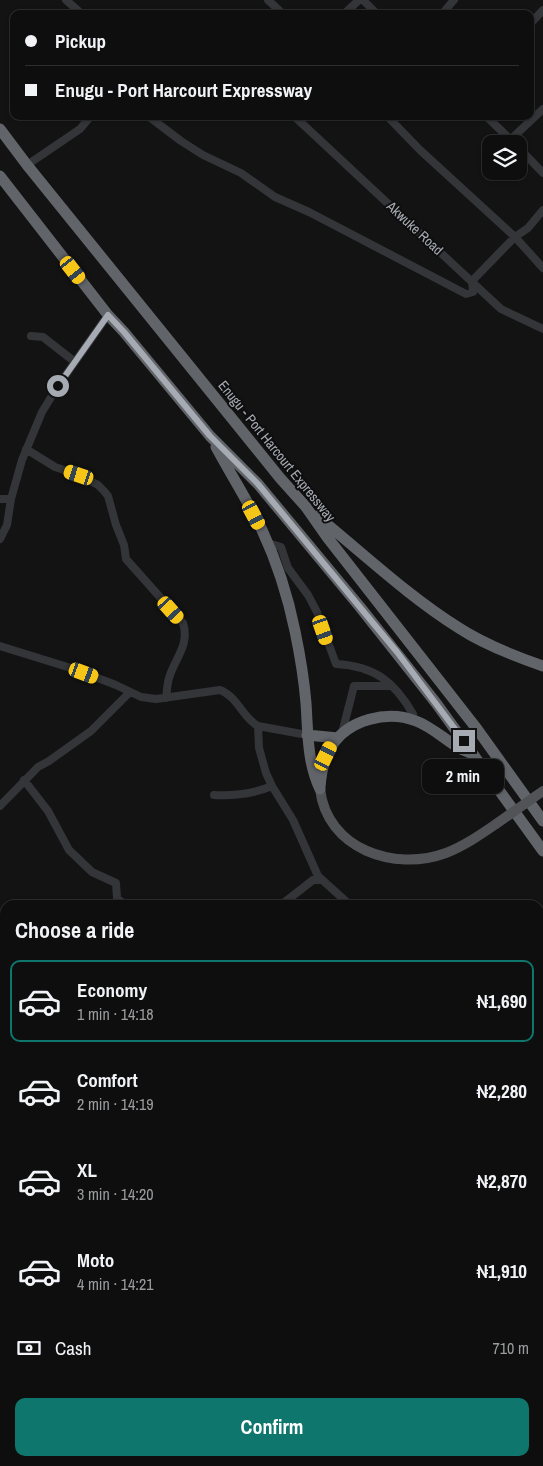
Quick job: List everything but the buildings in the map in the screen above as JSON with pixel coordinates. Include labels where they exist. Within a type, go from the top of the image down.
[{"type":"highway","name":"Enugu - Port Harcourt Expressway","points":[[0,128],[27,166],[262,456],[306,507],[332,544],[477,729],[543,821]]},
{"type":"highway","points":[[0,176],[108,315],[210,436],[258,484],[360,607],[430,696],[543,851]]},
{"type":"highway","points":[[210,436],[245,498],[268,544],[284,588],[302,665],[307,736],[315,780],[320,789]]},
{"type":"highway","points":[[306,507],[422,602],[460,628],[488,644],[543,666]]},
{"type":"highway","points":[[320,789],[322,767],[332,746],[340,737],[358,724],[371,718],[403,716],[418,721],[459,748],[473,754]]},
{"type":"highway","points":[[307,736],[340,737]]},
{"type":"main road","points":[[320,789],[323,806],[334,827],[344,837],[370,852],[398,859],[412,860],[446,853],[473,840],[543,791]]},
{"type":"street","points":[[66,0],[77,10]]},
{"type":"street","points":[[268,0],[279,10]]},
{"type":"street","points":[[349,10],[361,0],[372,10]]},
{"type":"street","points":[[445,10],[454,0]]},
{"type":"street","points":[[534,20],[543,10]]},
{"type":"street","points":[[534,119],[543,109]]},
{"type":"street","points":[[27,166],[80,129],[88,120]]},
{"type":"street","points":[[154,120],[203,154],[241,173],[275,197],[309,212],[466,294],[473,292],[472,281],[515,237],[528,228],[543,210]]},
{"type":"street","name":"Akwuke Road","points":[[298,120],[501,309],[543,329]]},
{"type":"street","points":[[392,120],[420,150],[515,237],[543,268]]},
{"type":"street","points":[[490,120],[505,135]]},
{"type":"street","points":[[519,135],[533,120]]},
{"type":"street","points":[[527,156],[543,173]]},
{"type":"street","points":[[0,539],[7,525],[11,499],[26,450],[48,402],[108,315]]},
{"type":"street","points":[[31,336],[43,337],[75,362]]},
{"type":"street","points":[[26,450],[55,467],[79,475],[98,485],[104,491],[108,496],[124,545],[126,559],[183,623],[185,642],[169,678],[166,698]]},
{"type":"street","points":[[0,500],[11,499]]},
{"type":"street","points":[[268,544],[281,547],[288,568],[308,595],[317,612],[336,664],[353,665],[373,671],[391,686],[412,714]]},
{"type":"street","points":[[0,646],[74,669],[149,699],[220,690],[227,693],[251,722],[258,726],[307,736]]},
{"type":"street","points":[[340,737],[354,686],[391,686]]},
{"type":"street","points":[[0,806],[38,767],[91,731],[130,692]]},
{"type":"street","points":[[258,726],[259,748],[272,786],[293,820],[318,876],[344,900]]},
{"type":"street","points":[[24,780],[48,811],[69,850],[92,872],[116,883],[116,898],[119,900]]},
{"type":"street","points":[[214,795],[235,796],[260,791],[272,786]]},
{"type":"street","points":[[287,900],[312,880],[321,880]]},
{"type":"route","points":[[58,386],[108,315],[210,436],[258,484],[397,652],[464,741]]}]
